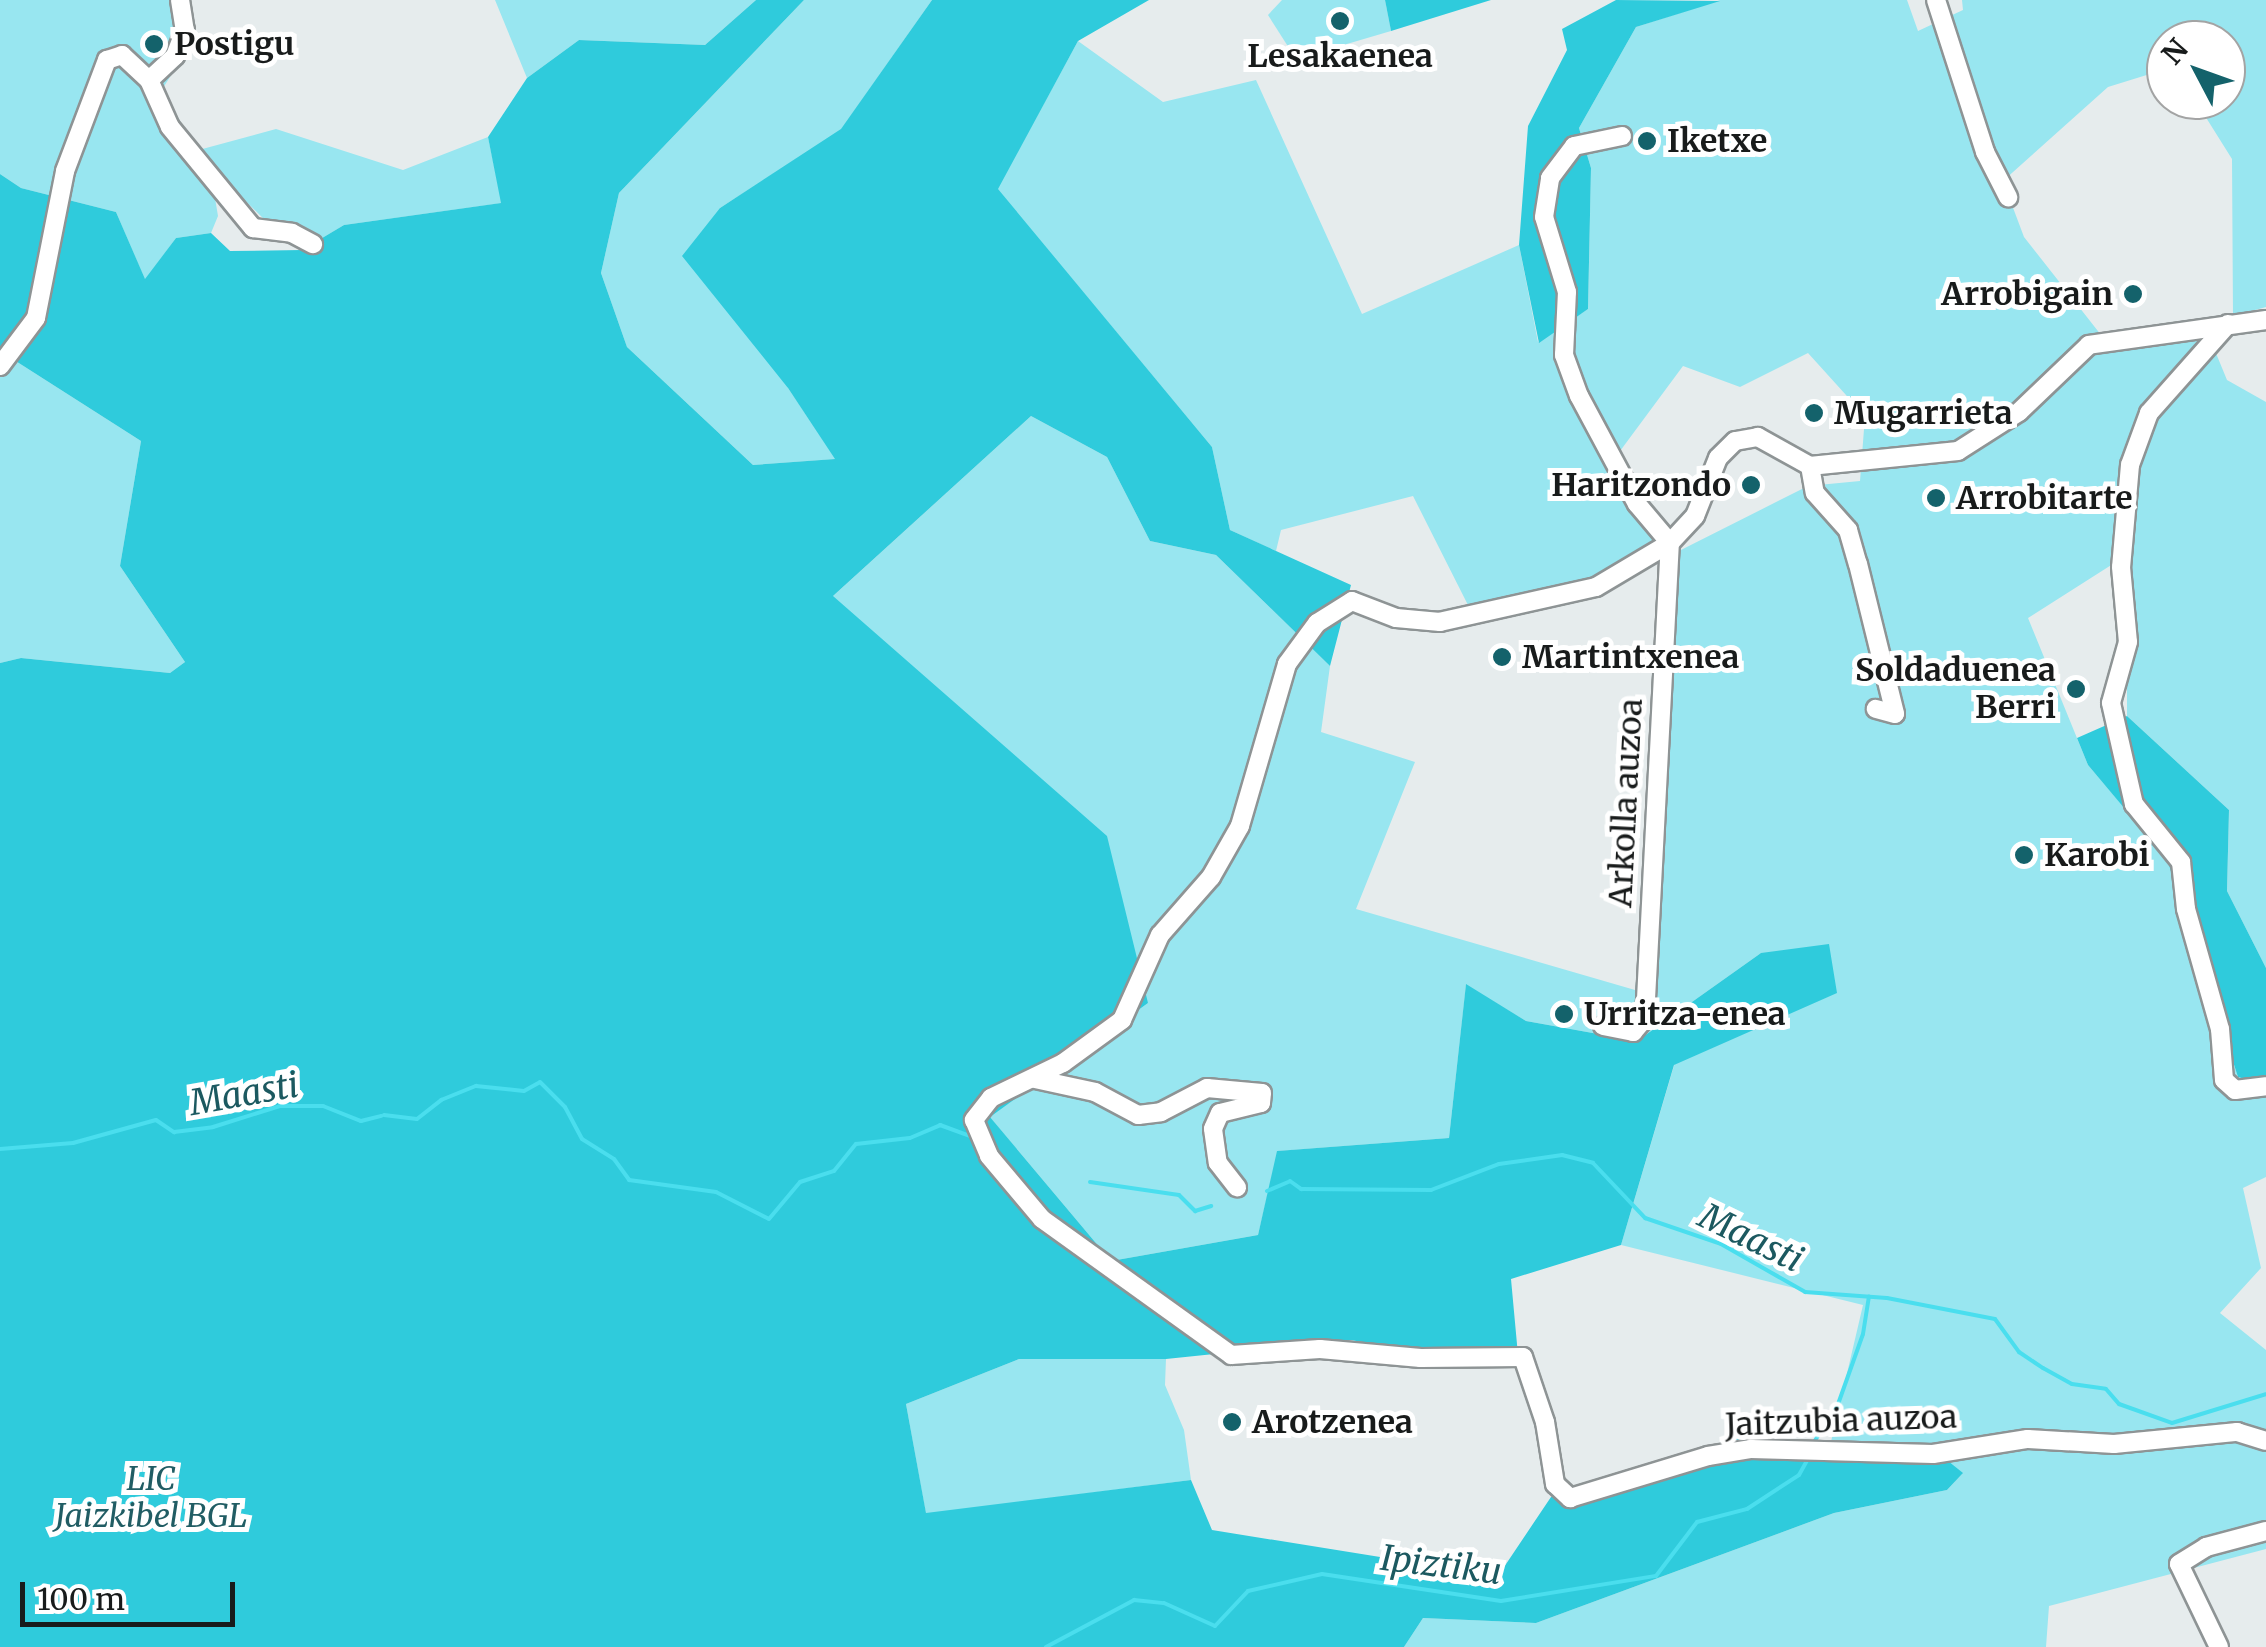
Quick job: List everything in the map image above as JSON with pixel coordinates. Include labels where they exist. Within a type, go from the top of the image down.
[{"type":"street","points":[[148,80],[175,56],[184,30],[180,0]]},
{"type":"street","points":[[1936,0],[1985,152],[2008,197]]},
{"type":"street","points":[[0,366],[36,318],[65,171],[107,60],[122,55],[148,80],[170,128],[253,228],[292,233],[313,244]]},
{"type":"street","points":[[1622,136],[1574,146],[1550,178],[1544,217],[1566,292],[1564,355],[1579,396],[1637,504],[1670,543]]},
{"type":"street","points":[[1035,1079],[1122,1020],[1160,935],[1212,877],[1240,826],[1287,664],[1317,622],[1352,601],[1396,618],[1440,622],[1596,587],[1670,543],[1695,516],[1718,458],[1735,441],[1758,437],[1810,466],[1958,451],[2018,412],[2088,345],[2266,320]]},
{"type":"street","points":[[2228,324],[2150,413],[2130,465],[2121,567],[2128,642],[2111,703],[2134,804],[2181,862],[2186,909],[2220,1029],[2224,1080],[2235,1090],[2266,1086]]},
{"type":"street","points":[[1810,466],[1816,492],[1848,530],[1858,564],[1894,714],[1876,709]]},
{"type":"street","name":"Arkolla auzoa","points":[[1603,1026],[1633,1032],[1645,1018],[1670,543]]},
{"type":"street","points":[[1035,1079],[1095,1092],[1138,1115],[1160,1112],[1207,1088],[1262,1093],[1262,1103],[1220,1113],[1213,1129],[1218,1163],[1237,1188]]},
{"type":"street","name":"Jaitzubia auzoa","points":[[1035,1079],[982,1104],[974,1120],[989,1156],[1042,1219],[1231,1355],[1320,1349],[1421,1358],[1523,1357],[1546,1422],[1555,1484],[1570,1498],[1708,1456],[1751,1450],[1934,1454],[2028,1439],[2114,1444],[2238,1432],[2266,1441]]},
{"type":"street","points":[[2219,1647],[2179,1564],[2206,1547],[2266,1530]]},
{"type":"shaded area","points":[[0,0],[183,0],[197,34],[163,88],[195,151],[276,129],[403,170],[488,137],[502,203],[344,225],[302,250],[301,232],[270,225],[226,182],[214,192],[218,216],[211,233],[176,238],[145,280],[116,212],[21,188],[0,174]]},
{"type":"shaded area","points":[[495,0],[756,0],[705,45],[579,40],[527,78]]},
{"type":"shaded area","points":[[804,0],[932,0],[841,130],[720,208],[788,388],[836,459],[753,465],[627,347],[601,273],[619,193]]},
{"type":"shaded area","points":[[1282,0],[1385,0],[1391,31],[1296,59],[1268,15]]},
{"type":"shaded area","points":[[1720,0],[1907,0],[1918,31],[1963,10],[1962,0],[2266,0],[2266,307],[2233,316],[2232,159],[2208,120],[2246,120],[2246,20],[2146,20],[2146,75],[2108,87],[2003,181],[2024,237],[2105,340],[2206,329],[2227,380],[2266,402],[2266,968],[2227,891],[2229,810],[2127,716],[2127,555],[2028,618],[2088,765],[2167,858],[2238,1077],[2266,1085],[2266,1177],[2243,1188],[2261,1268],[2220,1313],[2266,1350],[2266,1549],[2049,1606],[2046,1647],[1404,1647],[1423,1618],[1536,1623],[1834,1513],[1947,1490],[1962,1474],[1933,1449],[1830,1446],[1863,1305],[1621,1245],[1676,1059],[1761,953],[1637,1041],[1526,1021],[1466,985],[1449,1138],[1278,1151],[1258,1235],[1111,1261],[989,1116],[1148,1003],[832,597],[1031,416],[1107,457],[1150,541],[1216,555],[1330,666],[1321,732],[1415,762],[1356,909],[1635,990],[1655,821],[1667,556],[1472,613],[1413,496],[1281,530],[1276,551],[1230,530],[1212,447],[997,189],[1078,41],[1163,102],[1256,80],[1362,314],[1519,245],[1538,342],[1588,309],[1591,168],[1579,128],[1636,27]],"holes":[[[1808,353],[1865,416],[1860,481],[1808,486],[1669,556],[1606,470],[1683,366],[1740,387]]]},
{"type":"shaded area","points":[[0,351],[141,441],[120,566],[185,662],[170,673],[21,658],[0,663]]},
{"type":"shaded area","points":[[1019,1359],[1166,1359],[1165,1385],[1184,1430],[1191,1480],[926,1514],[906,1404]]},
{"type":"green space","name":"LIC Jaizkibel BGL","points":[[756,0],[804,0],[619,193],[601,273],[627,347],[753,465],[835,459],[788,388],[682,256],[720,208],[841,129],[932,0],[1149,0],[1078,41],[998,189],[1212,447],[1230,530],[1351,585],[1330,666],[1216,555],[1150,541],[1107,457],[1031,416],[833,596],[1107,836],[1148,1003],[990,1117],[1111,1261],[1258,1235],[1277,1151],[1449,1138],[1466,984],[1526,1021],[1637,1041],[1761,953],[1829,944],[1837,993],[1674,1065],[1621,1245],[1511,1279],[1518,1355],[1426,1352],[1350,1340],[1166,1359],[1019,1359],[906,1404],[926,1513],[1191,1480],[1212,1530],[1498,1576],[1551,1497],[1740,1437],[1933,1449],[1963,1473],[1947,1490],[1834,1513],[1536,1623],[1423,1618],[1404,1647],[0,1647],[0,663],[21,658],[170,673],[185,662],[120,566],[141,441],[0,351],[0,174],[21,188],[116,212],[145,279],[176,238],[211,233],[230,251],[302,250],[344,225],[501,203],[488,137],[527,78],[579,40],[705,45]]},
{"type":"green space","points":[[1385,0],[1491,0],[1391,31]]},
{"type":"green space","points":[[1616,0],[1720,1],[1636,27],[1579,128],[1591,168],[1588,309],[1539,343],[1519,245],[1528,126],[1567,50],[1562,29]]},
{"type":"green space","points":[[2127,716],[2229,810],[2227,891],[2266,968],[2266,1085],[2238,1077],[2167,859],[2088,765],[2077,738]]},
{"type":"waterway","name":"Maasti","points":[[384,1115],[417,1119],[441,1100],[476,1086],[524,1091],[540,1082],[565,1107],[582,1139],[614,1159],[629,1180],[716,1192],[769,1219],[800,1182],[834,1171],[856,1144],[910,1138],[940,1125],[971,1136]]},
{"type":"waterway","name":"Maasti","points":[[0,1149],[73,1143],[156,1120],[174,1132],[213,1127],[280,1106],[323,1106],[361,1121],[381,1116]]},
{"type":"waterway","name":"Maasti","points":[[1267,1191],[1290,1181],[1301,1189],[1431,1190],[1499,1164],[1562,1155],[1593,1163],[1645,1218],[1721,1244],[1805,1292],[1887,1298],[1995,1319],[2019,1352],[2043,1368],[2072,1384],[2106,1389],[2119,1404],[2172,1423],[2266,1394]]},
{"type":"waterway","name":"Maasti","points":[[1090,1182],[1179,1195],[1195,1211],[1211,1206]]},
{"type":"waterway","name":"Ipiztiku","points":[[1814,1442],[1837,1407],[1863,1334],[1869,1296]]},
{"type":"waterway","name":"Ipiztiku","points":[[1046,1647],[1134,1600],[1164,1603],[1215,1626],[1248,1591],[1322,1574],[1501,1601],[1656,1576],[1697,1522],[1747,1509],[1799,1475],[1809,1457]]},
{"type":"place","name":"Lesakaenea","points":[[1340,21]]},
{"type":"place","name":"Postigu","points":[[154,44]]},
{"type":"place","name":"Iketxe","points":[[1647,141]]},
{"type":"place","name":"Arrobigain","points":[[2133,294]]},
{"type":"place","name":"Mugarrieta","points":[[1814,413]]},
{"type":"place","name":"Haritzondo","points":[[1751,485]]},
{"type":"place","name":"Arrobitarte","points":[[1936,498]]},
{"type":"place","name":"Martintxenea","points":[[1502,657]]},
{"type":"place","name":"Soldaduenea Berri","points":[[2076,689]]},
{"type":"place","name":"Karobi","points":[[2024,855]]},
{"type":"place","name":"Urritza-enea","points":[[1564,1014]]},
{"type":"place","name":"Arotzenea","points":[[1232,1422]]}]
